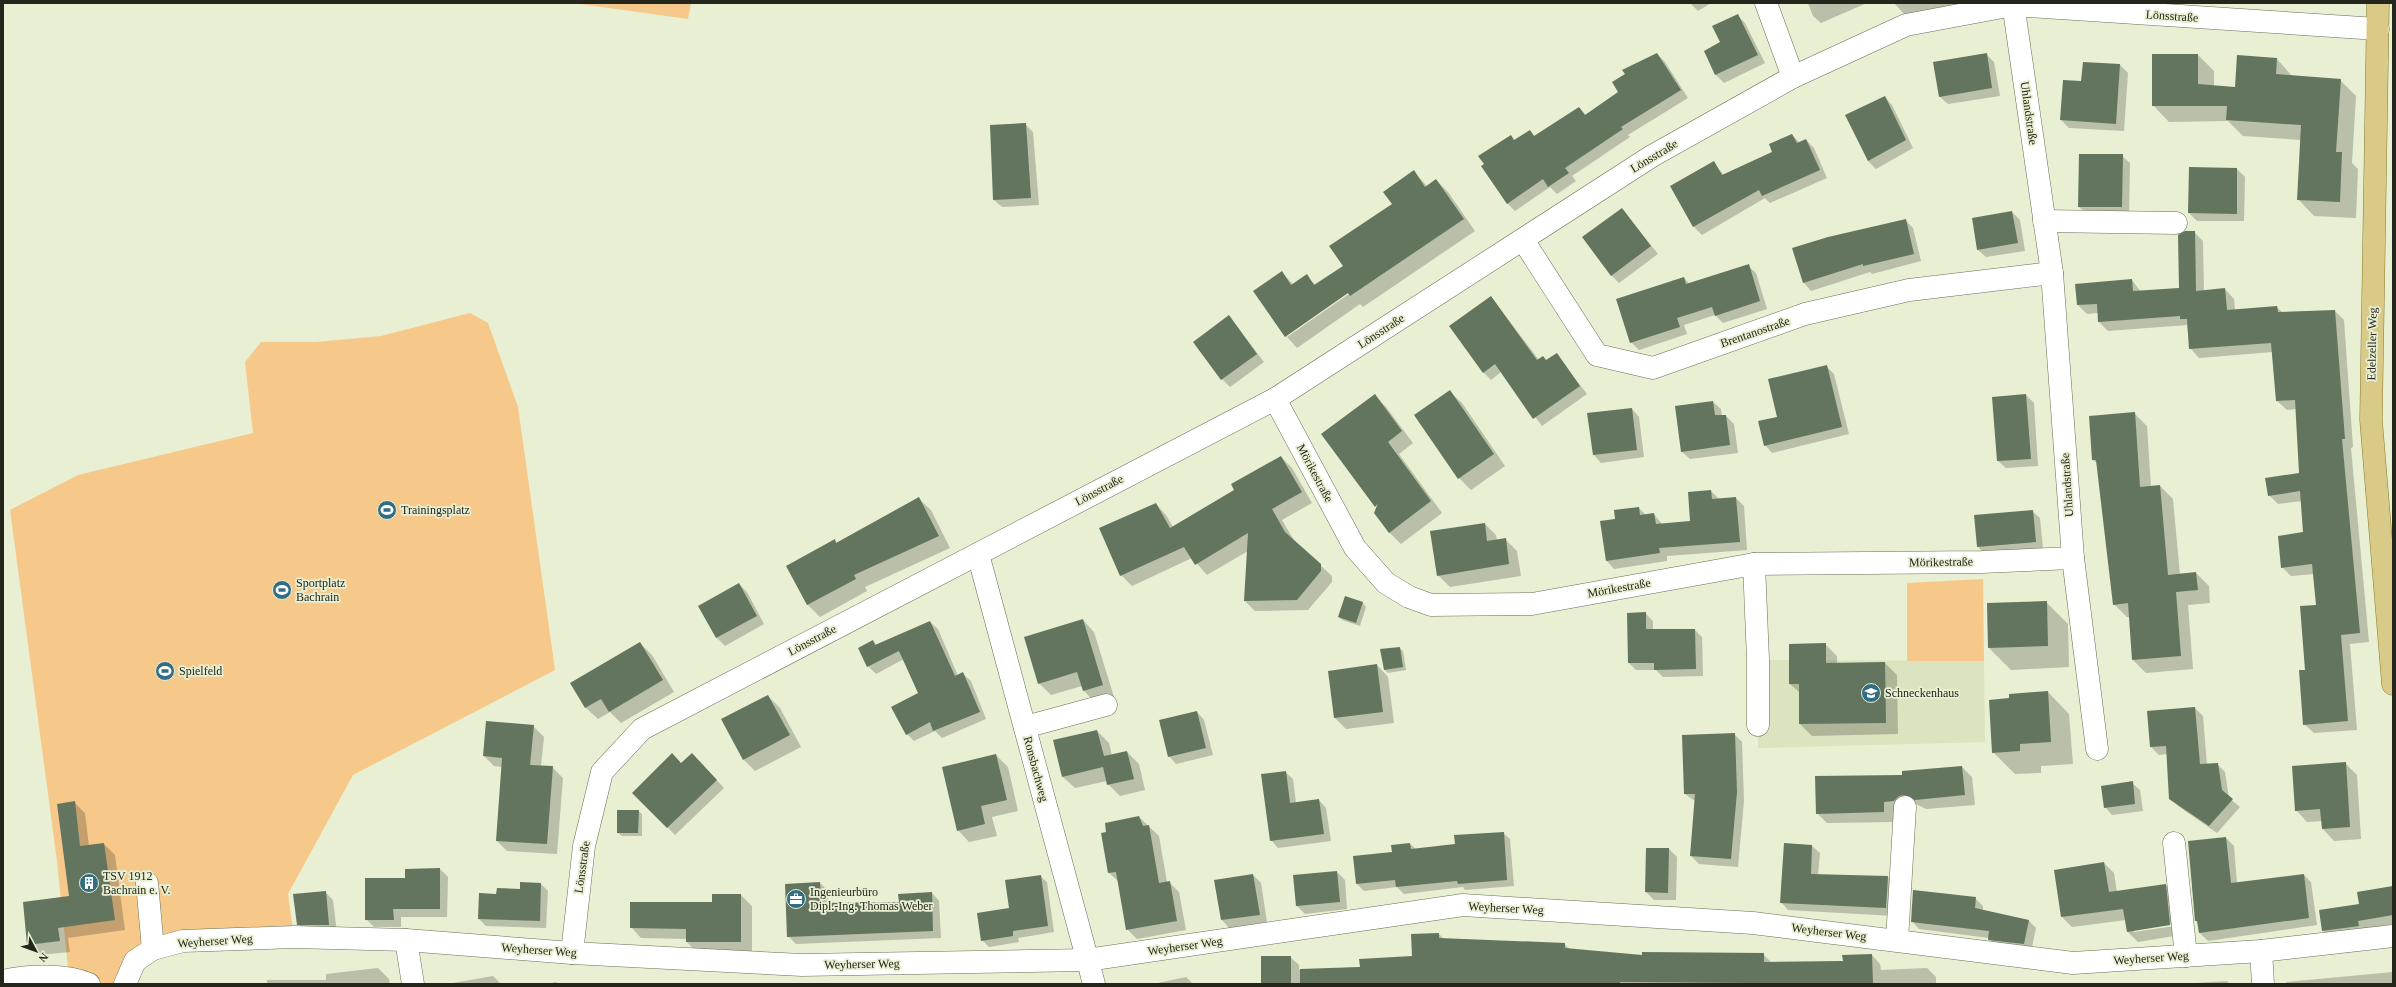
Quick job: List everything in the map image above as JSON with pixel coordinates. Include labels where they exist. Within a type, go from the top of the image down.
[{"type":"main road","name":"Edelzeller Weg","points":[[2378,3],[2371,420],[2386,530],[2393,684]]},
{"type":"street","points":[[1766,3],[1793,77]]},
{"type":"street","name":"Lönsstraße","points":[[572,953],[584,846],[602,772],[642,730],[1275,399],[1652,156],[1793,77],[1906,25],[2013,4],[2378,29]]},
{"type":"street","name":"Uhlandstraße","points":[[2013,4],[2052,274],[2073,558],[2097,749]]},
{"type":"street","points":[[2044,221],[2176,223]]},
{"type":"street","name":"Brentanostraße","points":[[1523,240],[1598,355],[1653,368],[1805,314],[1909,290],[2052,274]]},
{"type":"street","name":"Mörikestraße","points":[[1275,399],[1355,548],[1386,583],[1409,597],[1431,605],[1532,604],[1754,564],[1982,562],[2073,558]]},
{"type":"street","name":"Ronsbachweg","points":[[978,554],[1094,984]]},
{"type":"street","points":[[1754,564],[1758,660],[1758,725]]},
{"type":"street","points":[[1024,727],[1106,705]]},
{"type":"street","points":[[1897,940],[1904,807]]},
{"type":"street","points":[[2174,843],[2186,956]]},
{"type":"street","points":[[147,883],[153,949]]},
{"type":"street","name":"Weyherser Weg","points":[[125,984],[134,961],[153,949],[183,941],[294,937],[406,940],[572,953],[802,965],[1087,960],[1463,905],[1753,923],[2072,963],[2261,951],[2393,936]]},
{"type":"street","points":[[406,940],[413,984]]},
{"type":"street","points":[[2261,951],[2263,984]]},
{"type":"street","points":[[3,981],[14,978],[69,978],[89,984]]},
{"type":"shaded area","points":[[573,3],[691,3],[688,19]]},
{"type":"shaded area","name":"Sportplatz Bachrain","points":[[470,313],[488,323],[518,407],[555,670],[353,775],[288,894],[294,937],[153,949],[125,984],[89,984],[69,978],[57,861],[10,510],[78,475],[253,433],[245,362],[261,342],[316,342],[381,336]]},
{"type":"shaded area","points":[[1983,579],[1984,661],[1907,661],[1907,583]]},
{"type":"shaded area","name":"Schneckenhaus","points":[[1758,660],[1984,661],[1985,742],[1758,748]]},
{"type":"building","points":[[1738,14],[1758,55],[1715,75],[1704,51],[1720,42],[1712,26]]},
{"type":"building","points":[[1657,53],[1681,90],[1621,127],[1623,129],[1565,168],[1569,173],[1548,187],[1543,179],[1507,204],[1481,166],[1484,164],[1478,156],[1511,135],[1514,140],[1530,130],[1534,136],[1579,107],[1585,115],[1618,92],[1612,82],[1625,74],[1622,70]]},
{"type":"building","points":[[1987,53],[1992,88],[1939,97],[1933,62]]},
{"type":"building","points":[[2152,54],[2198,54],[2198,84],[2235,87],[2237,55],[2277,58],[2276,74],[2341,79],[2336,152],[2342,152],[2340,202],[2297,200],[2301,125],[2226,120],[2227,106],[2152,106]]},
{"type":"building","points":[[2083,62],[2120,64],[2116,124],[2060,120],[2063,80],[2081,81]]},
{"type":"building","points":[[1885,96],[1906,140],[1868,161],[1845,115]]},
{"type":"building","points":[[1026,123],[1031,198],[993,200],[990,125]]},
{"type":"building","points":[[1792,134],[1797,143],[1806,139],[1820,170],[1762,196],[1759,190],[1693,227],[1670,186],[1714,161],[1722,175],[1772,152],[1769,144]]},
{"type":"building","points":[[2079,154],[2123,154],[2122,207],[2078,207]]},
{"type":"building","points":[[2189,167],[2237,168],[2237,214],[2188,213]]},
{"type":"building","points":[[1414,170],[1425,187],[1436,179],[1464,219],[1350,296],[1348,293],[1285,337],[1253,291],[1282,271],[1291,285],[1307,274],[1314,285],[1343,266],[1329,246],[1392,204],[1383,192]]},
{"type":"building","points":[[1622,208],[1651,246],[1611,276],[1582,237]]},
{"type":"building","points":[[2012,211],[2018,243],[1977,250],[1972,218]]},
{"type":"building","points":[[1906,219],[1914,254],[1863,266],[1863,264],[1803,283],[1792,248],[1828,237]]},
{"type":"building","points":[[2185,231],[2195,231],[2196,291],[2225,288],[2227,310],[2277,306],[2278,312],[2335,310],[2345,439],[2342,439],[2360,633],[2341,635],[2348,721],[2303,725],[2299,670],[2305,670],[2300,606],[2316,605],[2312,564],[2281,568],[2278,536],[2303,532],[2300,491],[2268,496],[2265,478],[2299,473],[2295,400],[2276,401],[2271,343],[2189,349],[2187,319],[2180,319],[2180,316],[2098,322],[2097,304],[2077,305],[2075,284],[2132,279],[2133,291],[2179,288],[2178,235]]},
{"type":"building","points":[[1749,264],[1760,301],[1715,316],[1712,307],[1677,318],[1680,327],[1630,343],[1616,299],[1684,277],[1686,284]]},
{"type":"building","points":[[1491,296],[1537,360],[1543,356],[1546,360],[1557,353],[1580,386],[1533,419],[1495,364],[1483,373],[1449,326]]},
{"type":"building","points":[[1229,315],[1257,354],[1221,380],[1193,342]]},
{"type":"building","points":[[1827,365],[1842,427],[1764,446],[1758,421],[1777,417],[1768,379]]},
{"type":"building","points":[[1450,390],[1494,454],[1458,479],[1414,415]]},
{"type":"building","points":[[1375,394],[1402,431],[1388,442],[1431,501],[1389,533],[1374,513],[1378,503],[1375,507],[1321,434]]},
{"type":"building","points":[[2026,394],[2031,459],[1997,461],[1992,397]]},
{"type":"building","points":[[1713,401],[1715,415],[1726,415],[1730,445],[1681,452],[1675,406]]},
{"type":"building","points":[[1632,408],[1637,450],[1593,455],[1587,413]]},
{"type":"building","points":[[2135,412],[2140,487],[2160,485],[2168,575],[2196,572],[2198,590],[2176,592],[2181,656],[2132,660],[2128,603],[2113,605],[2096,460],[2092,460],[2089,416]]},
{"type":"building","points":[[1281,456],[1302,492],[1272,509],[1285,532],[1321,564],[1321,571],[1297,600],[1244,601],[1248,533],[1195,565],[1184,547],[1120,576],[1099,528],[1156,503],[1170,528],[1234,490],[1231,484]]},
{"type":"building","points":[[1711,490],[1712,499],[1736,497],[1740,542],[1659,548],[1660,553],[1606,561],[1600,521],[1615,519],[1614,510],[1639,507],[1640,515],[1654,513],[1656,524],[1690,521],[1688,492]]},
{"type":"building","points":[[919,497],[939,536],[854,575],[856,579],[807,605],[786,566],[835,539],[836,543]]},
{"type":"building","points":[[2033,510],[2036,542],[1977,547],[1974,515]]},
{"type":"building","points":[[1485,523],[1487,541],[1506,538],[1509,564],[1437,576],[1430,531]]},
{"type":"building","points":[[739,583],[757,616],[716,638],[698,606]]},
{"type":"building","points":[[1345,596],[1363,602],[1356,623],[1338,617]]},
{"type":"building","points":[[2047,601],[2048,646],[1988,648],[1987,603]]},
{"type":"building","points":[[1646,612],[1646,629],[1695,629],[1696,669],[1654,670],[1654,663],[1628,663],[1627,613]]},
{"type":"building","points":[[1083,619],[1103,685],[1083,691],[1077,672],[1038,684],[1024,637]]},
{"type":"building","points":[[930,621],[955,676],[963,672],[980,712],[933,731],[930,722],[906,735],[891,707],[918,693],[899,651],[867,667],[858,648],[873,640],[875,645]]},
{"type":"building","points":[[640,642],[663,680],[609,712],[601,699],[585,708],[570,683]]},
{"type":"building","points":[[1826,643],[1826,663],[1885,662],[1886,723],[1799,724],[1799,684],[1789,684],[1789,644]]},
{"type":"building","points":[[1400,647],[1403,667],[1384,670],[1380,649]]},
{"type":"building","points":[[1377,664],[1383,712],[1334,718],[1328,671]]},
{"type":"building","points":[[2048,691],[2051,742],[2020,744],[2020,751],[1992,753],[1989,700],[2009,698],[2009,694]]},
{"type":"building","points":[[768,695],[790,735],[743,760],[721,719]]},
{"type":"building","points":[[2195,707],[2200,764],[2218,763],[2222,790],[2233,799],[2209,826],[2169,799],[2166,746],[2150,747],[2147,711]]},
{"type":"building","points":[[1197,711],[1206,748],[1168,757],[1159,720]]},
{"type":"building","points":[[486,721],[534,725],[530,765],[553,766],[547,844],[496,841],[502,758],[483,756]]},
{"type":"building","points":[[1097,730],[1104,756],[1127,751],[1134,779],[1107,785],[1103,767],[1062,777],[1053,740]]},
{"type":"building","points":[[1735,733],[1737,792],[1731,859],[1690,856],[1695,794],[1684,794],[1682,735]]},
{"type":"building","points":[[672,753],[681,763],[692,753],[717,780],[667,828],[632,793]]},
{"type":"building","points":[[996,754],[1007,800],[981,806],[985,824],[957,831],[942,767]]},
{"type":"building","points":[[2346,762],[2350,827],[2322,829],[2320,809],[2295,811],[2292,766]]},
{"type":"building","points":[[1962,766],[1965,795],[1915,800],[1905,795],[1899,796],[1894,801],[1884,802],[1884,812],[1816,814],[1815,776],[1902,775],[1902,771]]},
{"type":"building","points":[[1286,771],[1290,803],[1319,799],[1324,834],[1270,841],[1261,774]]},
{"type":"building","points":[[2133,781],[2135,804],[2104,808],[2101,786]]},
{"type":"building","name":"TSV 1912 Bachrain e. V.","points":[[75,801],[80,846],[104,843],[115,920],[58,928],[60,941],[27,945],[23,902],[69,896],[57,804]]},
{"type":"building","points":[[617,810],[639,810],[638,833],[617,833]]},
{"type":"building","points":[[1139,816],[1143,826],[1149,825],[1159,883],[1170,881],[1177,921],[1126,930],[1116,872],[1108,873],[1101,833],[1106,832],[1105,823]]},
{"type":"building","points":[[1504,832],[1507,880],[1458,884],[1457,881],[1396,887],[1395,880],[1356,884],[1353,856],[1392,852],[1391,845],[1410,843],[1411,849],[1455,844],[1454,835]]},
{"type":"building","points":[[2226,837],[2231,883],[2304,874],[2309,918],[2199,933],[2197,921],[2195,921],[2188,841]]},
{"type":"building","points":[[1784,843],[1812,845],[1811,874],[1888,876],[1886,908],[1780,903]]},
{"type":"building","points":[[1646,848],[1669,848],[1668,893],[1645,892]]},
{"type":"building","points":[[2104,862],[2109,892],[2166,884],[2170,925],[2127,932],[2123,909],[2061,917],[2054,870]]},
{"type":"building","points":[[440,868],[440,909],[393,909],[394,920],[365,920],[365,878],[405,878],[405,869]]},
{"type":"building","points":[[1337,871],[1340,902],[1296,906],[1293,875]]},
{"type":"building","points":[[1253,874],[1260,915],[1221,920],[1214,880]]},
{"type":"building","points":[[1041,875],[1048,926],[1013,931],[1013,936],[981,941],[977,913],[1009,908],[1005,880]]},
{"type":"building","points":[[520,882],[541,883],[540,921],[478,919],[479,893],[496,894],[497,888],[520,889]]},
{"type":"building","points":[[820,882],[821,903],[899,902],[898,894],[932,892],[933,931],[787,937],[785,884]]},
{"type":"building","points":[[2393,886],[2393,915],[2358,921],[2359,926],[2322,931],[2319,910],[2359,904],[2357,892]]},
{"type":"building","points":[[1913,890],[1976,897],[1975,908],[2029,920],[2024,944],[1988,940],[1989,931],[1911,922]]},
{"type":"building","points":[[326,891],[329,925],[297,925],[293,894]]},
{"type":"building","points":[[712,894],[741,894],[741,942],[686,942],[686,929],[630,928],[630,902],[712,902]]},
{"type":"building","points":[[1439,933],[1439,938],[1565,943],[1565,948],[1642,955],[1642,952],[1764,953],[1764,962],[1843,961],[1842,955],[1872,954],[1873,984],[1620,982],[1620,984],[1300,984],[1300,969],[1360,967],[1359,959],[1412,956],[1411,934]]},
{"type":"building","points":[[1261,956],[1291,956],[1291,984],[1261,984]]},
{"type":"place","name":"Trainingsplatz","points":[[387,510]]},
{"type":"place","name":"Sportplatz Bachrain","points":[[282,590]]},
{"type":"place","name":"Spielfeld","points":[[165,671]]},
{"type":"place","name":"Schneckenhaus","points":[[1871,693]]},
{"type":"place","name":"TSV 1912 Bachrain e. V.","points":[[89,883]]},
{"type":"place","name":"Ingenieurbüro Dipl.-Ing. Thomas Weber","points":[[796,899]]}]
